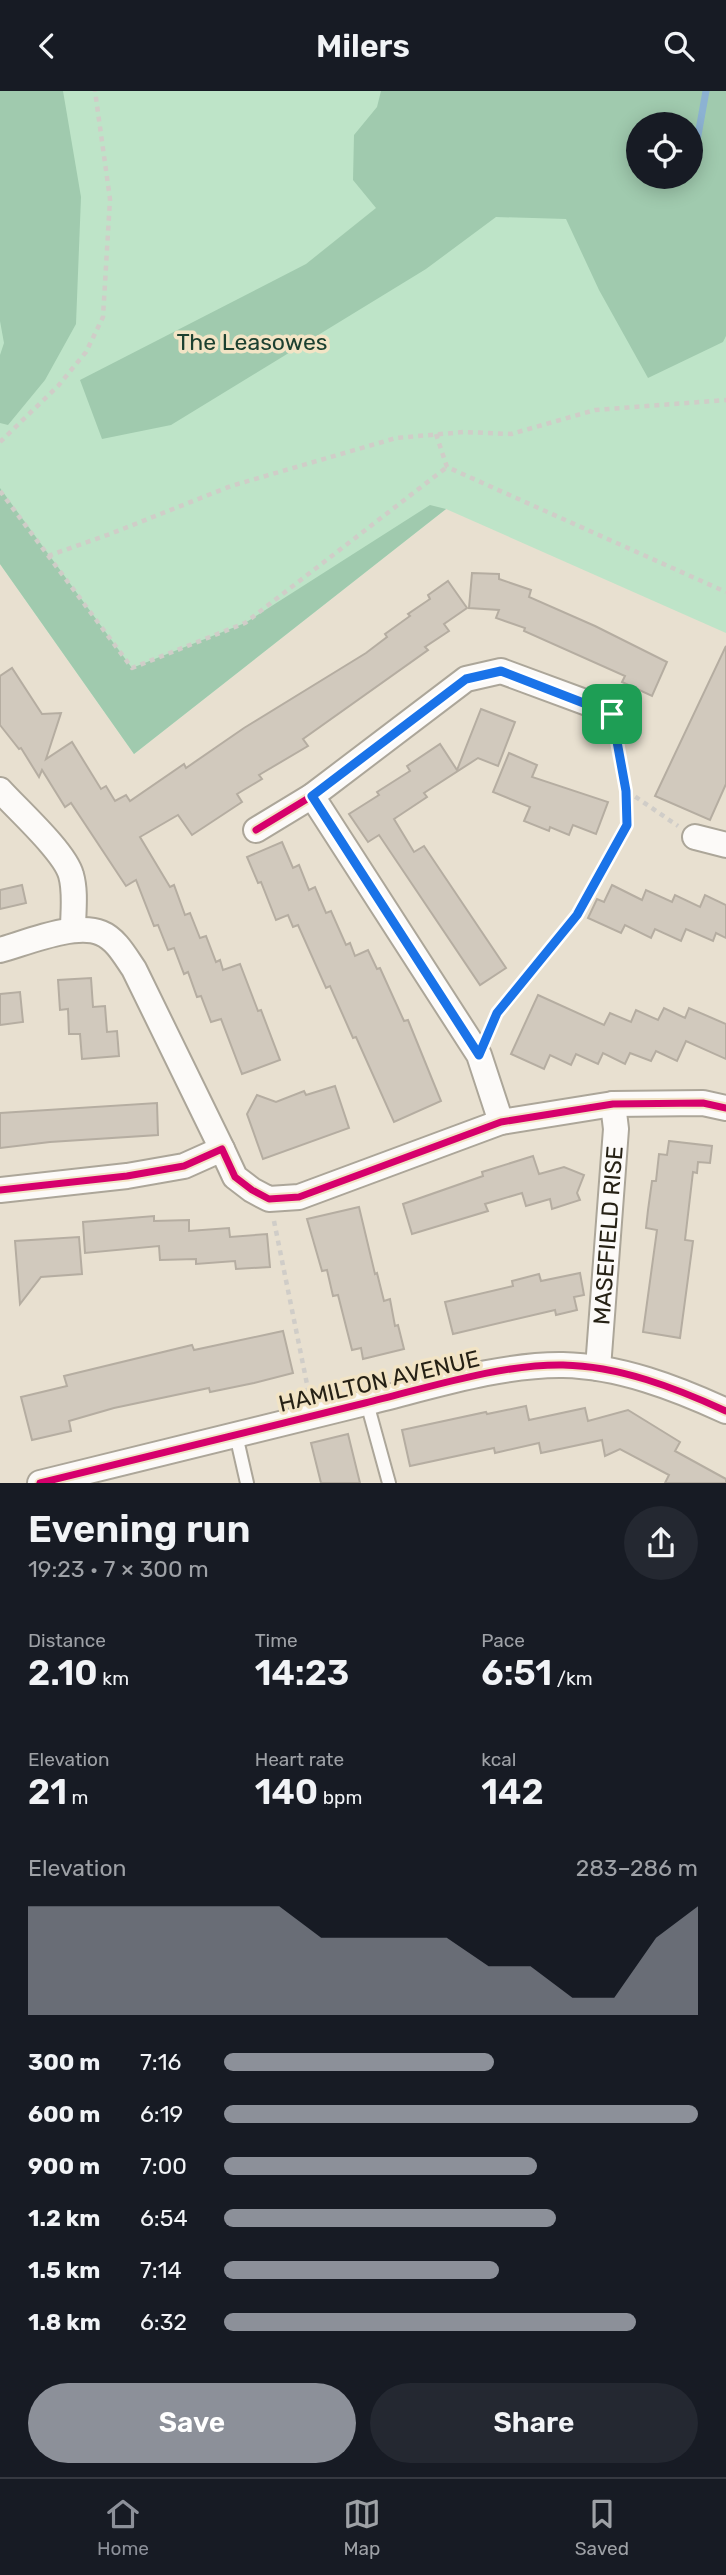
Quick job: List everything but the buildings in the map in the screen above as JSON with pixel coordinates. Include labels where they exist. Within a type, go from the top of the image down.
[{"type":"street","points":[[256,830],[312,796],[466,679],[501,671],[593,705]]},
{"type":"street","points":[[0,790],[61,856],[71,873],[74,891],[73,930]]},
{"type":"street","points":[[312,796],[479,1055],[501,1122]]},
{"type":"street","points":[[695,837],[726,845]]},
{"type":"street","points":[[0,950],[73,930],[101,932],[115,943],[134,969],[235,1177],[269,1199],[299,1197],[501,1122],[612,1104],[704,1103],[726,1108]]},
{"type":"street","name":"MASEFIELD RISE","points":[[597,1368],[616,1129],[612,1104]]},
{"type":"street","points":[[0,1191],[184,1166],[222,1149]]},
{"type":"street","name":"HAMILTON AVENUE","points":[[40,1483],[440,1384],[527,1367],[563,1365],[597,1368],[696,1398],[726,1411]]},
{"type":"lane","points":[[367,1403],[389,1483]]},
{"type":"lane","points":[[236,1434],[247,1483]]},
{"type":"path","points":[[0,442],[58,386],[86,352],[103,317],[110,199],[95,91]]},
{"type":"path","points":[[48,556],[231,486],[396,438],[464,432],[511,434],[595,410],[726,400]]},
{"type":"path","points":[[436,434],[447,467],[726,592]]},
{"type":"path","points":[[0,492],[132,668],[245,623],[447,467]]},
{"type":"path","points":[[479,1055],[497,1013],[577,915],[627,825],[626,791],[612,714],[593,705]]},
{"type":"path","points":[[626,791],[695,837]]},
{"type":"path","points":[[269,1199],[314,1415]]},
{"type":"green space","name":"The Leasowes","points":[[0,91],[726,91],[726,633],[446,509],[134,754],[0,564]]},
{"type":"green space","points":[[0,91],[63,91],[81,197],[76,324],[45,380],[8,425],[0,423],[0,355],[4,343],[0,321]]},
{"type":"green space","points":[[381,91],[726,91],[726,336],[723,342],[648,378],[599,290],[566,219],[496,217],[426,269],[171,425],[102,439],[80,380],[306,264],[376,208],[353,180],[354,135],[377,107]]},
{"type":"green space","points":[[0,488],[132,668],[245,623],[430,505],[446,509],[134,754],[0,564]]},
{"type":"waterway","points":[[702,112],[706,91]]},
{"type":"cycle path","points":[[256,830],[312,796],[466,679],[501,671],[593,705]]},
{"type":"cycle path","points":[[0,1190],[127,1176],[184,1166],[222,1149],[235,1177],[252,1190],[269,1199],[299,1197],[501,1122],[613,1104],[703,1103],[726,1108]]},
{"type":"cycle path","points":[[40,1483],[514,1368],[563,1365],[605,1369],[647,1380],[726,1411]]},
{"type":"route","points":[[501,671],[612,714],[626,791],[627,825],[577,915],[497,1013],[479,1055],[312,796],[466,679],[501,671]]}]
